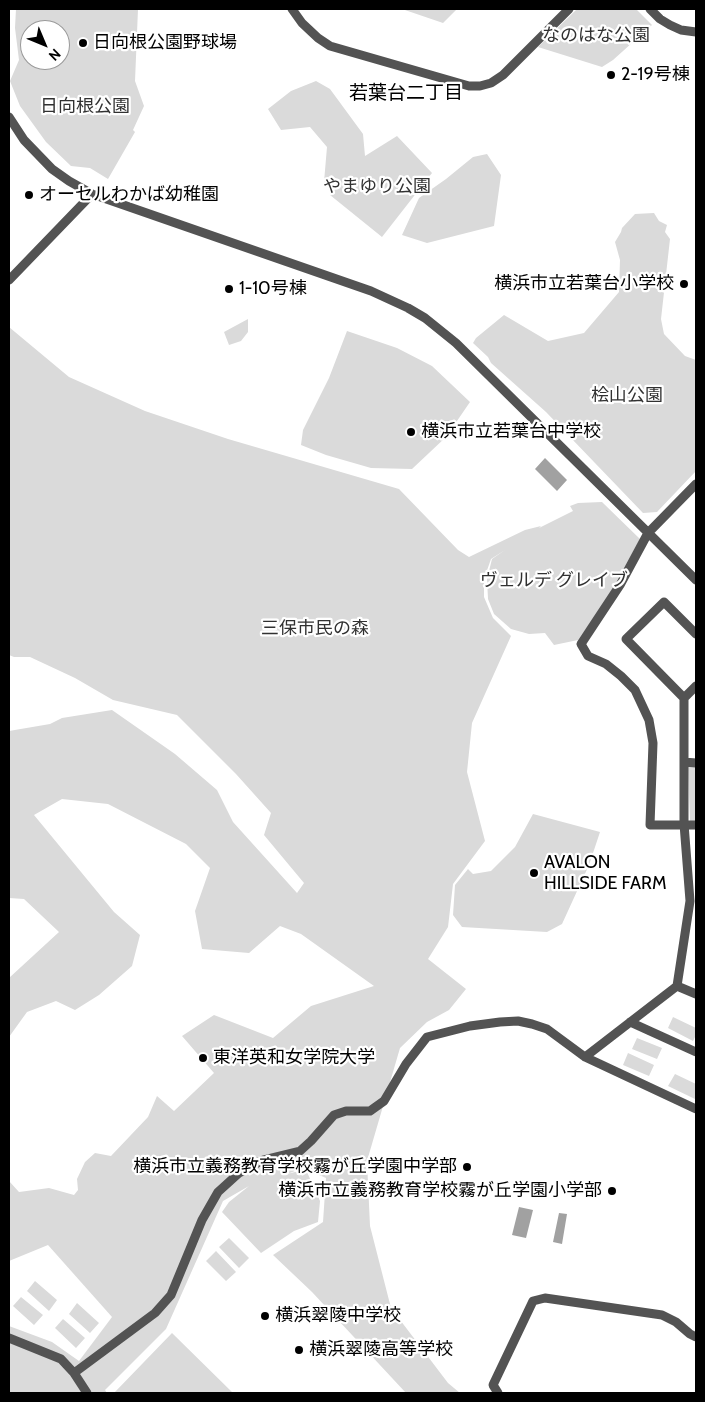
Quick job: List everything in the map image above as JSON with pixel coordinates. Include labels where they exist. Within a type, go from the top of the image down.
[{"type":"street","points":[[292,9],[312,33],[330,46],[469,86],[480,86],[491,83],[503,75],[569,9]]},
{"type":"street","points":[[650,9],[660,19],[670,25],[681,30],[696,32]]},
{"type":"street","points":[[9,117],[24,140],[52,169],[92,194],[371,291],[425,318],[456,342],[696,580]]},
{"type":"street","points":[[9,280],[92,194]]},
{"type":"street","points":[[696,484],[648,533],[620,585],[581,644],[588,656],[606,664],[635,690],[649,720],[653,743],[650,825],[696,825]]},
{"type":"street","points":[[584,1057],[677,986],[693,901],[684,824],[684,698],[626,639],[664,602],[696,634]]},
{"type":"street","points":[[684,698],[696,686]]},
{"type":"street","points":[[684,762],[696,763]]},
{"type":"street","points":[[677,986],[696,994]]},
{"type":"street","points":[[74,1373],[155,1313],[170,1294],[202,1220],[218,1192],[239,1173],[263,1160],[300,1151],[334,1115],[346,1111],[370,1111],[384,1101],[406,1064],[427,1037],[470,1026],[518,1021],[547,1029],[584,1057],[696,1109]]},
{"type":"street","points":[[630,1022],[696,1052]]},
{"type":"street","points":[[498,1393],[493,1385],[529,1310],[533,1302],[545,1298],[662,1314],[696,1337]]},
{"type":"street","points":[[9,1338],[61,1359],[74,1373],[87,1393]]},
{"type":"green space","name":"日向根公園","points":[[16,9],[138,9],[135,81],[144,106],[133,130],[135,132],[108,179],[90,168],[71,166],[46,142],[20,106],[10,81],[19,60],[15,28]]},
{"type":"green space","points":[[402,9],[457,9],[443,23]]},
{"type":"green space","name":"なのはな公園","points":[[577,9],[636,9],[652,25],[613,60],[602,67],[538,47]]},
{"type":"green space","name":"やまゆり公園","points":[[316,81],[330,89],[363,134],[365,156],[397,136],[432,173],[382,237],[330,195],[330,188],[324,182],[327,147],[310,127],[281,130],[268,109],[291,91]]},
{"type":"green space","points":[[487,154],[501,175],[494,226],[427,243],[402,235],[419,198],[473,157]]},
{"type":"green space","name":"桧山公園","points":[[654,213],[659,221],[667,225],[665,232],[670,239],[661,319],[664,334],[685,356],[696,360],[696,471],[657,512],[643,513],[546,412],[491,363],[488,357],[473,343],[476,338],[504,315],[548,341],[584,333],[619,292],[620,260],[615,242],[622,228],[635,214]]},
{"type":"green space","points":[[248,319],[248,332],[241,341],[229,345],[224,332]]},
{"type":"green space","name":"三保市民の森","points":[[9,327],[69,377],[145,411],[228,439],[399,489],[458,550],[469,557],[525,530],[541,526],[539,528],[573,511],[570,506],[578,503],[602,502],[640,539],[605,602],[578,640],[554,645],[545,633],[529,634],[511,629],[494,614],[488,599],[487,579],[492,559],[505,550],[491,559],[484,579],[484,597],[493,618],[511,636],[472,723],[467,772],[485,841],[453,884],[448,927],[428,959],[466,989],[449,1010],[427,1022],[400,1048],[367,1161],[370,1226],[391,1308],[448,1383],[460,1393],[406,1393],[312,1292],[273,1255],[323,1222],[326,1178],[303,1168],[287,1174],[303,1170],[307,1172],[320,1201],[318,1222],[294,1231],[261,1253],[222,1212],[229,1202],[249,1186],[223,1201],[166,1329],[105,1390],[107,1393],[9,1393],[9,1326],[52,1342],[79,1361],[112,1317],[48,1245],[9,1261],[9,1181],[19,1192],[49,1188],[74,1195],[78,1190],[77,1179],[85,1162],[95,1153],[111,1156],[148,1117],[157,1096],[174,1111],[214,1073],[182,1036],[214,1015],[273,1038],[311,1006],[374,986],[301,934],[280,926],[249,953],[202,949],[195,911],[210,868],[186,844],[108,804],[62,799],[34,815],[114,912],[140,935],[132,966],[99,995],[75,1010],[56,1001],[27,1012],[9,1037],[9,978],[59,932],[24,899],[9,898],[9,731],[50,724],[62,718],[112,710],[175,754],[217,790],[233,822],[297,893],[304,883],[264,835],[271,813],[236,774],[177,715],[113,700],[75,678],[30,657],[14,657],[9,655]]},
{"type":"green space","points":[[347,331],[397,348],[432,366],[470,402],[446,437],[412,469],[371,468],[326,455],[301,445],[303,430],[329,378]]},
{"type":"green space","points":[[688,767],[696,767],[696,821],[690,821]]},
{"type":"green space","name":"AVALON HILLSIDE FARM","points":[[533,814],[600,832],[589,865],[562,924],[547,932],[462,927],[453,915],[455,885],[468,869],[473,874],[491,871],[515,847]]},
{"type":"green space","points":[[673,1017],[696,1028],[696,1035],[693,1041],[668,1028]]},
{"type":"green space","points":[[637,1038],[662,1048],[657,1059],[632,1049]]},
{"type":"green space","points":[[628,1053],[654,1065],[649,1076],[623,1065]]},
{"type":"green space","points":[[675,1074],[696,1084],[695,1099],[668,1086]]},
{"type":"green space","points":[[229,1238],[249,1258],[239,1268],[219,1247]]},
{"type":"green space","points":[[216,1251],[236,1272],[226,1281],[206,1261]]},
{"type":"green space","points":[[35,1281],[57,1300],[49,1311],[27,1291]]},
{"type":"green space","points":[[21,1297],[43,1315],[34,1325],[13,1306]]},
{"type":"green space","points":[[77,1303],[99,1323],[90,1333],[69,1314]]},
{"type":"green space","points":[[63,1319],[85,1338],[76,1348],[55,1328]]},
{"type":"green space","points":[[172,1333],[233,1393],[114,1393]]},
{"type":"shaded area","points":[[545,458],[567,480],[557,491],[535,469]]},
{"type":"shaded area","points":[[519,1207],[533,1210],[526,1238],[512,1235]]},
{"type":"shaded area","points":[[559,1213],[567,1214],[562,1244],[553,1242]]},
{"type":"place","name":"日向根公園野球場","points":[[83,43]]},
{"type":"place","name":"2-19号棟","points":[[611,75]]},
{"type":"place","name":"オーセルわかば幼稚園","points":[[29,195]]},
{"type":"place","name":"横浜市立若葉台小学校","points":[[684,284]]},
{"type":"place","name":"1-10号棟","points":[[229,289]]},
{"type":"place","name":"横浜市立若葉台中学校","points":[[411,432]]},
{"type":"place","name":"AVALON HILLSIDE FARM","points":[[534,873]]},
{"type":"place","name":"東洋英和女学院大学","points":[[203,1058]]},
{"type":"place","name":"横浜市立義務教育学校霧が丘学園中学部","points":[[467,1167]]},
{"type":"place","name":"横浜市立義務教育学校霧が丘学園小学部","points":[[612,1191]]},
{"type":"place","name":"横浜翠陵中学校","points":[[265,1316]]},
{"type":"place","name":"横浜翠陵高等学校","points":[[299,1350]]},
{"type":"district","name":"若葉台二丁目","points":[[406,93]]},
{"type":"park label","name":"ヴェルデ グレイブ","points":[[554,581]]}]
